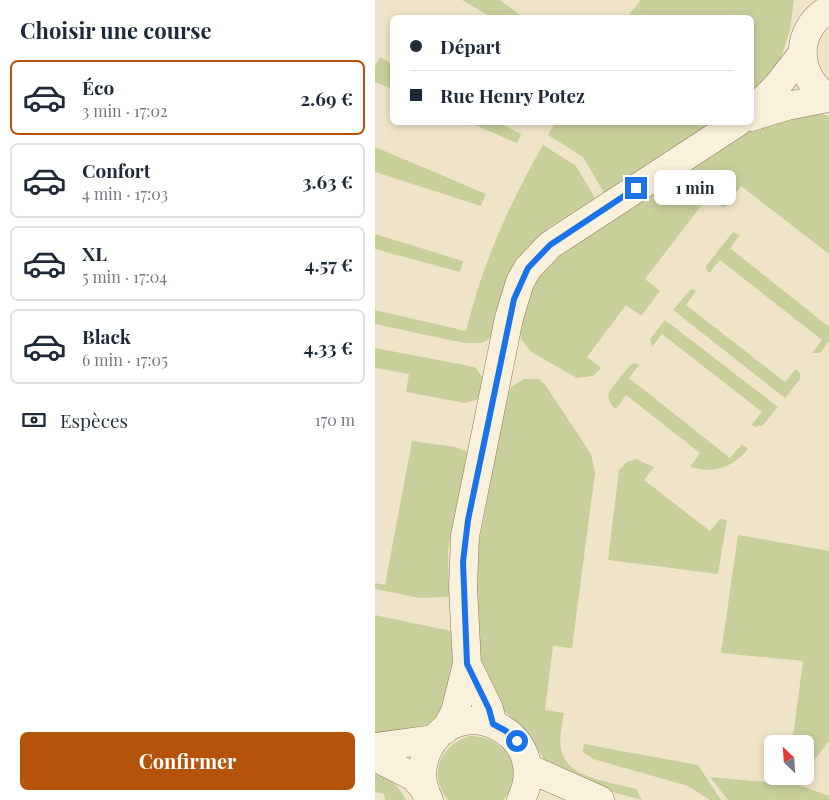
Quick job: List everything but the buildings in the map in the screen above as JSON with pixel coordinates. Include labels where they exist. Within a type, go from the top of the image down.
[{"type":"street","points":[[815,12],[805,35],[801,54],[803,68],[809,80],[828,98]]},
{"type":"street","points":[[754,109],[777,86],[801,54]]},
{"type":"street","points":[[754,116],[778,108],[828,98]]},
{"type":"street","points":[[427,795],[422,776],[423,763],[455,712],[467,664],[463,586],[465,536],[509,318],[520,282],[528,268],[550,245],[735,125]]},
{"type":"street","points":[[467,664],[489,709],[493,724]]},
{"type":"street","points":[[375,747],[440,735],[468,721],[493,724],[506,731],[517,741],[524,754],[528,768],[527,782],[521,800]]},
{"type":"street","points":[[375,757],[414,777],[427,795]]},
{"type":"street","points":[[528,768],[600,800]]},
{"type":"green space","points":[[462,0],[500,0],[520,15],[488,15]]},
{"type":"green space","points":[[641,0],[794,0],[790,30],[777,70],[754,97],[754,15],[628,15]]},
{"type":"green space","points":[[380,57],[390,63],[390,88],[375,82],[375,66]]},
{"type":"green space","points":[[816,112],[829,116],[829,254],[741,186],[724,208],[708,197],[645,279],[660,291],[641,316],[626,305],[587,357],[601,368],[593,376],[577,378],[531,352],[521,339],[520,330],[529,296],[538,278],[568,247],[763,122]]},
{"type":"green space","points":[[475,125],[504,125],[521,134],[517,143]]},
{"type":"green space","points":[[554,125],[714,125],[604,193],[583,157],[548,135]]},
{"type":"green space","points":[[543,145],[576,166],[595,198],[548,228],[520,257],[491,338],[482,343],[464,343],[375,324],[375,310],[466,331],[488,259],[508,212]]},
{"type":"green space","points":[[375,147],[486,194],[481,206],[375,172]]},
{"type":"green space","points":[[733,232],[740,235],[730,248],[829,327],[829,341],[820,353],[812,353],[822,340],[720,260],[709,273],[706,269],[706,266]]},
{"type":"green space","points":[[375,234],[463,261],[460,272],[375,249]]},
{"type":"green space","points":[[691,289],[696,291],[686,305],[785,382],[796,369],[800,374],[800,379],[785,398],[673,310]]},
{"type":"green space","points":[[665,320],[778,407],[763,425],[756,427],[751,425],[762,412],[662,334],[652,347],[650,339]]},
{"type":"green space","points":[[375,348],[475,367],[483,378],[479,399],[465,403],[406,392],[409,374],[375,368]]},
{"type":"green space","points":[[635,363],[639,365],[629,378],[730,458],[742,444],[748,449],[736,461],[722,468],[707,470],[690,467],[700,453],[626,395],[616,409],[610,403],[608,396],[610,390],[630,365]]},
{"type":"green space","points":[[524,379],[539,379],[546,386],[591,454],[595,473],[572,648],[553,646],[545,710],[564,713],[560,744],[564,758],[571,766],[591,778],[636,789],[642,800],[590,786],[545,761],[526,731],[497,704],[483,674],[480,656],[475,563],[507,397],[511,387]]},
{"type":"green space","points":[[412,441],[455,447],[468,452],[448,551],[449,597],[420,598],[375,589],[375,583],[385,585]]},
{"type":"green space","points":[[636,459],[654,467],[644,480],[710,531],[720,519],[727,520],[718,574],[608,560],[619,470],[627,462]]},
{"type":"green space","points":[[738,535],[829,551],[829,741],[814,760],[814,735],[793,735],[803,661],[721,653]]},
{"type":"green space","points":[[375,615],[451,631],[452,670],[448,698],[443,710],[435,720],[425,727],[407,732],[375,736]]},
{"type":"green space","points":[[469,736],[482,737],[493,742],[502,748],[509,757],[513,767],[514,778],[503,800],[448,800],[442,790],[438,780],[438,771],[444,754],[459,741]]},
{"type":"green space","points":[[584,744],[698,765],[721,800],[710,800],[688,786],[593,759],[583,752]]},
{"type":"green space","points":[[375,773],[393,783],[406,800],[385,800],[384,794],[375,792]]},
{"type":"green space","points":[[710,777],[764,782],[764,785],[799,785],[829,796],[829,800],[728,800]]},
{"type":"route","points":[[517,741],[506,731],[493,724],[489,709],[467,664],[463,616],[465,536],[509,318],[520,282],[528,268],[538,257],[567,232],[636,188]]}]
